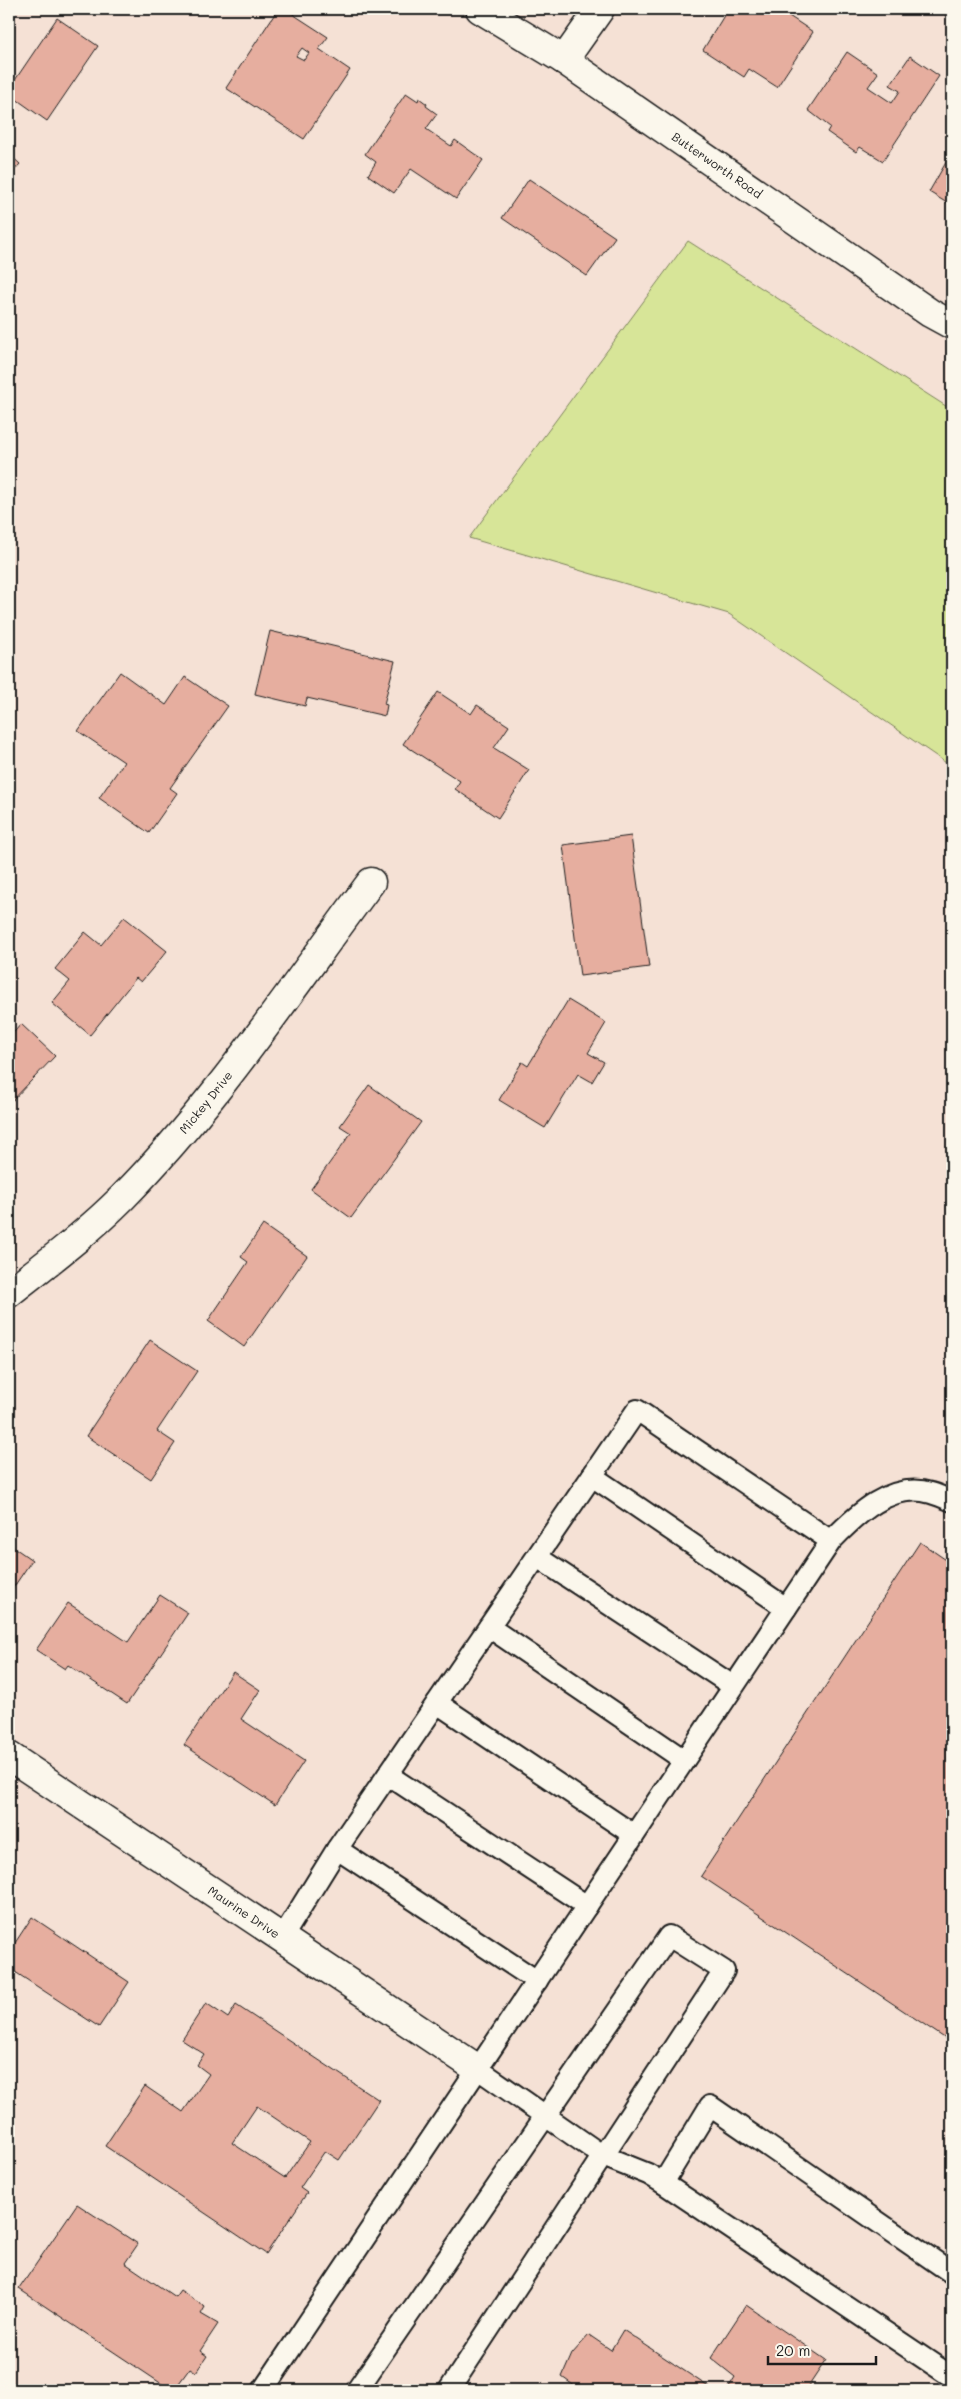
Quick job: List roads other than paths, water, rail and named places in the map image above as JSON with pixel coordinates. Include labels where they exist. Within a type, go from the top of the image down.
[{"type":"street","name":"Butterworth Road","points":[[480,9],[564,60],[930,313],[952,325]]},
{"type":"street","points":[[564,60],[600,9]]},
{"type":"street","name":"Mickey Drive","points":[[9,1294],[86,1232],[157,1161],[225,1078],[371,882]]},
{"type":"street","name":"Maurine Drive","points":[[9,1756],[478,2069]]},
{"type":"lane","points":[[282,1938],[337,1849],[637,1410],[830,1541]]},
{"type":"lane","points":[[592,1476],[786,1608]]},
{"type":"lane","points":[[263,2390],[830,1541],[851,1520],[892,1494],[909,1491],[930,1492],[952,1501]]},
{"type":"lane","points":[[537,1557],[733,1686]]},
{"type":"lane","points":[[489,1627],[684,1760]]},
{"type":"lane","points":[[437,1703],[634,1835]]},
{"type":"lane","points":[[388,1775],[587,1906]]},
{"type":"lane","points":[[337,1849],[537,1981]]},
{"type":"lane","points":[[357,2390],[669,1936],[724,1972],[449,2390]]},
{"type":"lane","points":[[478,2069],[603,2156],[648,2174],[663,2183],[952,2377]]},
{"type":"lane","points":[[663,2183],[710,2106],[952,2273]]}]
